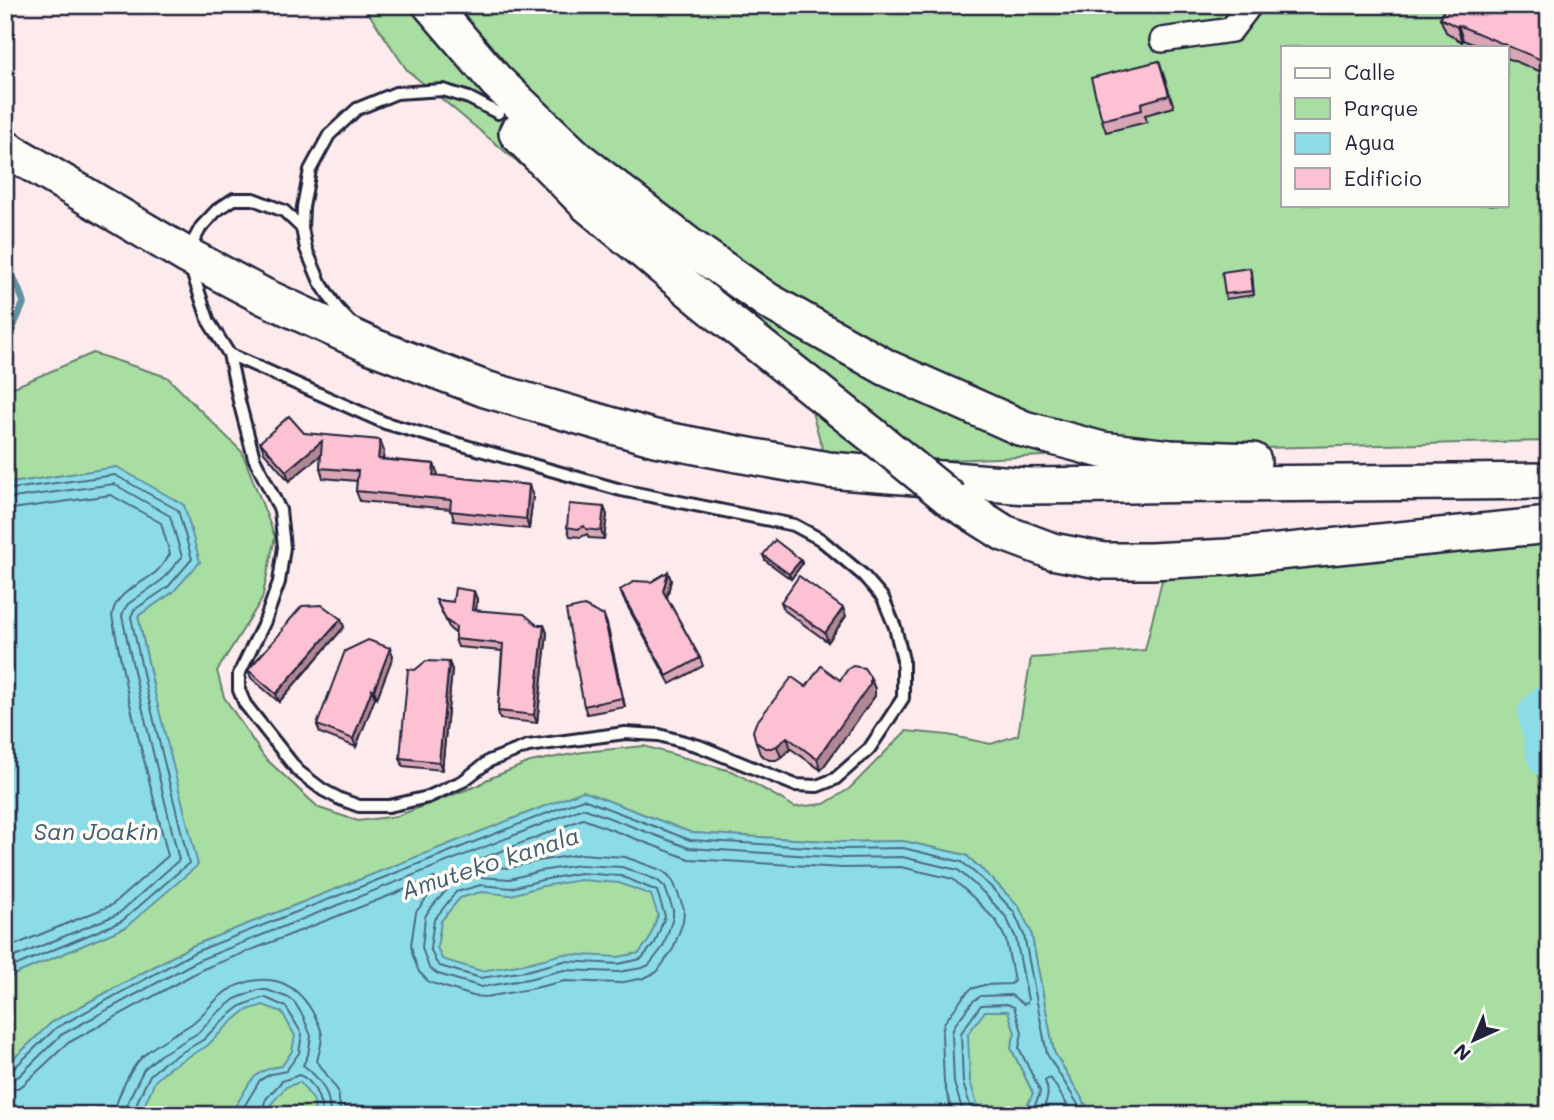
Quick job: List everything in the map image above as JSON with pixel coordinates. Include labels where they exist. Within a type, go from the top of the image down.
[{"type":"main road","points":[[419,5],[498,113],[587,204],[952,500],[1004,533],[1052,551],[1104,561],[1151,561],[1228,557],[1549,524]]},
{"type":"main road","points":[[431,5],[496,81],[578,159],[687,244],[768,301],[887,368],[1024,429],[1102,450],[1170,458],[1332,465],[1549,459]]},
{"type":"main road","points":[[5,148],[186,255],[265,297],[374,346],[485,390],[655,438],[828,470],[1027,486],[1549,481]]},
{"type":"main road","points":[[1212,484],[1332,465]]},
{"type":"street","points":[[1162,40],[1231,30],[1250,5]]},
{"type":"lane","points":[[374,346],[337,308],[320,282],[306,249],[302,228],[303,207],[310,170],[329,135],[357,109],[396,93],[443,90],[468,98],[498,113]]},
{"type":"lane","points":[[229,354],[385,423],[621,490],[794,525],[820,539],[863,575],[883,598],[895,627],[903,660],[903,698],[869,749],[835,779],[817,786],[795,785],[699,746],[659,735],[625,733],[528,746],[489,761],[463,781],[428,797],[389,806],[359,806],[340,799],[298,771],[245,704],[239,690],[239,674],[265,621],[279,582],[284,547],[280,510],[254,458],[229,354],[209,322],[186,255],[201,227],[217,210],[234,199],[253,199],[274,207],[302,228]]},
{"type":"green space","points":[[363,5],[1549,5],[1549,441],[1216,449],[827,465],[810,405],[407,70]]},
{"type":"green space","points":[[93,353],[167,377],[242,452],[275,537],[262,599],[217,671],[224,697],[264,757],[319,808],[358,821],[397,816],[479,785],[530,762],[583,752],[644,746],[734,772],[795,807],[824,804],[849,789],[906,731],[948,735],[991,744],[1018,735],[1031,658],[1145,650],[1163,576],[1549,541],[1549,689],[1530,719],[1549,852],[1549,1115],[1097,1115],[1087,1107],[1054,1052],[1031,932],[1019,907],[966,855],[903,841],[844,842],[692,833],[583,791],[192,946],[52,1022],[5,1067],[5,988],[13,975],[126,927],[154,690],[138,616],[173,592],[117,467],[5,484],[5,391]]},
{"type":"green space","points":[[606,862],[1009,1011],[1015,1033],[1011,1048],[1033,1093],[1048,1115],[37,1115],[413,907]]},
{"type":"water","name":"San Joakin","points":[[117,467],[184,505],[200,562],[173,592],[138,616],[198,865],[126,927],[13,975],[5,988],[5,484]]},
{"type":"water","name":"Amuteko kanala","points":[[583,791],[692,833],[844,842],[903,841],[966,855],[1019,907],[1031,932],[1054,1052],[1087,1107],[1084,1115],[1023,1115],[1033,1093],[1011,1048],[1015,1033],[1008,1011],[985,1011],[968,1034],[970,1081],[980,1115],[315,1115],[314,1101],[300,1082],[286,1087],[271,1104],[272,1115],[221,1115],[232,1112],[256,1076],[263,1071],[282,1066],[292,1051],[295,1036],[282,1012],[263,1005],[245,1011],[207,1046],[169,1068],[155,1081],[140,1115],[5,1115],[5,1067],[52,1022],[192,946]],"holes":[[[581,880],[619,883],[651,895],[658,915],[649,940],[639,953],[618,957],[563,954],[481,971],[442,959],[437,947],[441,921],[460,898],[481,892],[511,895]]]},
{"type":"building","points":[[1446,5],[1549,5],[1549,63],[1440,18]]},
{"type":"building","points":[[1159,61],[1169,95],[1141,103],[1142,110],[1102,120],[1091,78]]},
{"type":"building","points":[[1250,268],[1253,291],[1225,294],[1222,272]]},
{"type":"building","points":[[289,416],[304,433],[380,440],[378,459],[434,464],[433,475],[529,485],[526,519],[450,511],[451,500],[356,491],[358,471],[320,468],[322,441],[286,471],[260,442]]},
{"type":"building","points":[[569,504],[604,507],[601,531],[586,529],[584,526],[578,529],[567,527]]},
{"type":"building","points":[[775,540],[801,560],[789,574],[763,555]]},
{"type":"building","points":[[668,572],[663,591],[700,658],[667,676],[620,590],[635,581],[651,582]]},
{"type":"building","points":[[799,576],[843,608],[825,633],[781,602]]},
{"type":"building","points":[[455,588],[474,591],[472,610],[524,614],[537,625],[544,625],[534,715],[498,711],[503,644],[455,639],[456,627],[447,621],[436,600],[453,602]]},
{"type":"building","points":[[322,605],[341,619],[276,694],[248,670],[302,606]]},
{"type":"building","points":[[584,606],[604,616],[622,698],[584,706],[566,610]]},
{"type":"building","points":[[368,640],[390,648],[353,739],[317,725],[345,651]]},
{"type":"building","points":[[426,661],[449,662],[439,762],[400,758],[408,669],[415,670]]},
{"type":"building","points":[[821,666],[840,680],[853,666],[864,668],[870,677],[870,684],[817,759],[787,737],[771,748],[765,748],[756,742],[753,731],[756,723],[792,677],[806,687]]},
{"type":"waterway","points":[[5,258],[24,302],[5,346]]},
{"type":"waterway","points":[[1549,705],[1540,714],[1549,756]]}]
